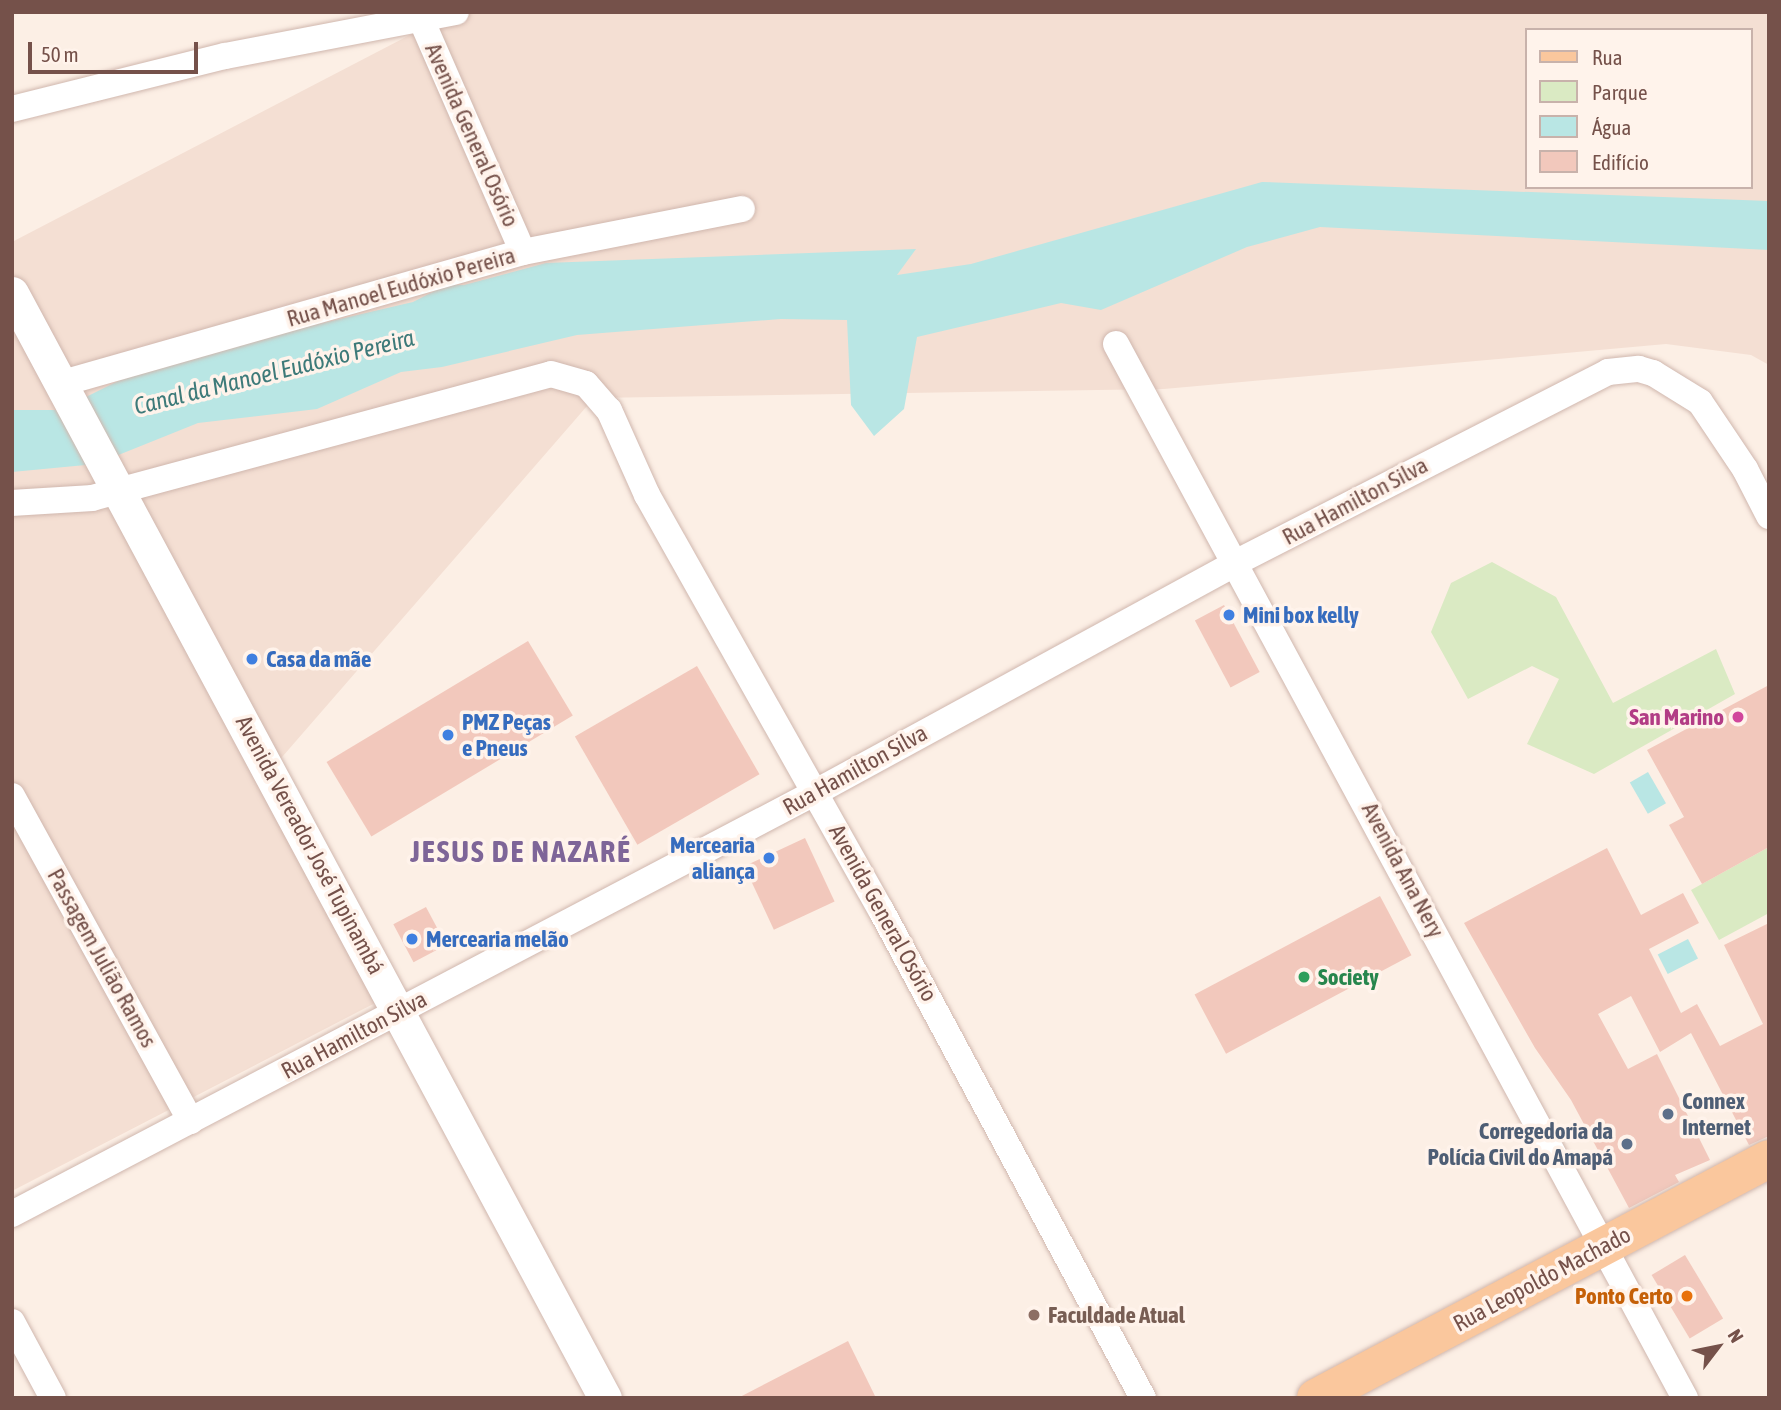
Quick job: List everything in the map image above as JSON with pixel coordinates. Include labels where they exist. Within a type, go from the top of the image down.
[{"type":"main road","name":"Rua Leopoldo Machado","points":[[1316,1398],[1769,1159]]},
{"type":"street","points":[[12,108],[225,56],[456,12]]},
{"type":"street","name":"Avenida General Osório","points":[[421,19],[523,251]]},
{"type":"street","name":"Rua Manoel Eudóxio Pereira","points":[[66,388],[523,251],[742,209]]},
{"type":"street","name":"Avenida Vereador José Tupinambá","points":[[12,293],[115,479],[605,1398]]},
{"type":"street","name":"Avenida Ana Nery","points":[[1116,344],[1237,562],[1685,1398]]},
{"type":"street","name":"Rua Hamilton Silva","points":[[12,1214],[817,792],[1237,562],[1608,372],[1639,369],[1653,373],[1700,402],[1738,457],[1769,516]]},
{"type":"street","name":"Avenida General Osório","points":[[115,479],[551,374],[586,384],[598,394],[648,495],[817,792],[1143,1398]]},
{"type":"street","points":[[12,503],[92,498],[115,479]]},
{"type":"street","name":"Passagem Julião Ramos","points":[[12,796],[191,1121]]},
{"type":"street","points":[[12,1322],[53,1398]]},
{"type":"shaded area","points":[[454,12],[1769,12],[1769,365],[1751,355],[1666,344],[1164,389],[594,398],[263,779],[379,1001],[12,1191],[12,242]]},
{"type":"green space","points":[[1492,562],[1556,597],[1613,703],[1716,649],[1735,694],[1594,774],[1527,744],[1559,679],[1532,666],[1468,699],[1431,632],[1451,583]]},
{"type":"green space","points":[[1769,847],[1769,913],[1719,940],[1691,890]]},
{"type":"water","name":"Canal da Manoel Eudóxio Pereira","points":[[1262,182],[1769,201],[1769,250],[1320,227],[1247,247],[1101,310],[1061,303],[917,337],[904,409],[874,436],[851,405],[847,320],[781,319],[577,335],[442,367],[401,372],[317,409],[198,423],[96,464],[12,472],[12,410],[60,410],[156,362],[413,302],[446,285],[464,285],[546,263],[916,249],[897,275],[971,264]]},
{"type":"water","points":[[1648,772],[1666,803],[1648,814],[1630,782]]},
{"type":"water","points":[[1688,939],[1698,959],[1668,974],[1658,954]]},
{"type":"building","points":[[1224,605],[1260,672],[1231,688],[1195,620]]},
{"type":"building","name":"PMZ Peças e Pneus","points":[[528,641],[573,716],[371,837],[327,762]]},
{"type":"building","points":[[697,666],[760,774],[637,845],[575,736]]},
{"type":"building","points":[[1769,685],[1769,847],[1702,884],[1669,825],[1684,817],[1647,750]]},
{"type":"building","points":[[805,838],[835,901],[774,930],[744,866]]},
{"type":"building","points":[[1607,848],[1641,915],[1683,893],[1699,923],[1649,949],[1681,1013],[1697,1004],[1720,1046],[1763,1024],[1724,945],[1769,923],[1769,1136],[1749,1145],[1691,1033],[1660,1052],[1631,996],[1598,1014],[1628,1069],[1657,1054],[1710,1160],[1675,1175],[1679,1182],[1629,1208],[1571,1100],[1535,1048],[1464,923]]},
{"type":"building","name":"Society","points":[[1380,896],[1411,955],[1226,1054],[1195,995]]},
{"type":"building","points":[[426,907],[446,945],[414,962],[393,924]]},
{"type":"building","name":"Ponto Certo","points":[[1685,1255],[1723,1318],[1690,1339],[1652,1275]]},
{"type":"building","points":[[848,1341],[876,1398],[738,1398]]},
{"type":"place","name":"Mini box kelly","points":[[1229,615]]},
{"type":"place","name":"Casa da mãe","points":[[252,659]]},
{"type":"place","name":"San Marino","points":[[1738,717]]},
{"type":"place","name":"PMZ Peças e Pneus","points":[[448,735]]},
{"type":"place","name":"Mercearia aliança","points":[[769,858]]},
{"type":"place","name":"Mercearia melão","points":[[412,939]]},
{"type":"place","name":"Society","points":[[1304,977]]},
{"type":"place","name":"Connex Internet","points":[[1668,1114]]},
{"type":"place","name":"Corregedoria da Polícia Civil do Amapá","points":[[1627,1144]]},
{"type":"place","name":"Ponto Certo","points":[[1687,1296]]},
{"type":"place","name":"Faculdade Atual","points":[[1034,1315]]},
{"type":"district","name":"JESUS DE NAZARÉ","points":[[521,851]]}]
